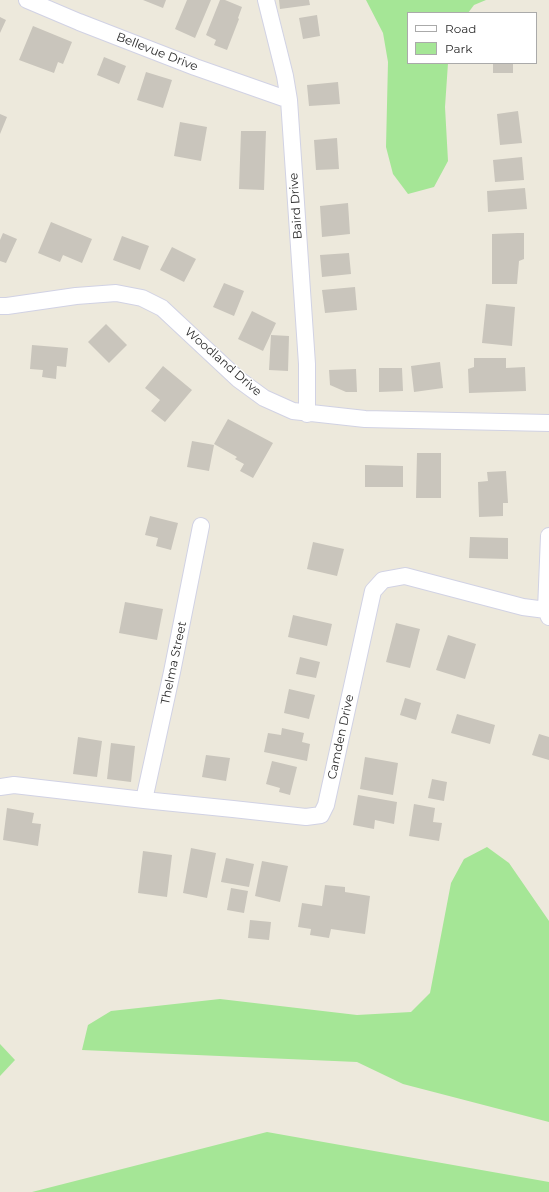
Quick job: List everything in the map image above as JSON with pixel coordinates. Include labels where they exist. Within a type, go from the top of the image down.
[{"type":"street","name":"Bellevue Drive","points":[[27,0],[79,22],[181,61],[289,100]]},
{"type":"street","name":"Baird Drive","points":[[266,0],[285,76],[289,100],[307,364],[308,414]]},
{"type":"street","name":"Woodland Drive","points":[[0,306],[76,296],[116,293],[142,298],[162,308],[238,379],[264,398],[293,411],[308,414],[365,419],[549,423]]},
{"type":"street","name":"Thelma Street","points":[[144,800],[172,672],[201,526]]},
{"type":"street","name":"Camden Drive","points":[[0,787],[14,785],[306,816],[321,815],[326,805],[373,591],[383,580],[404,576],[547,613],[549,536]]},
{"type":"green space","points":[[366,0],[486,0],[474,5],[469,12],[407,12],[407,64],[448,64],[445,107],[448,161],[434,187],[408,194],[393,174],[386,147],[388,62],[383,33]]},
{"type":"green space","points":[[487,847],[509,863],[549,921],[549,1122],[403,1084],[357,1062],[82,1050],[88,1025],[111,1011],[220,999],[357,1015],[411,1012],[430,993],[451,883],[464,859]]},
{"type":"green space","points":[[0,1044],[15,1060],[0,1076]]},
{"type":"green space","points":[[267,1132],[549,1182],[549,1192],[32,1192]]},
{"type":"building","points":[[143,0],[166,0],[163,8]]},
{"type":"building","points":[[187,0],[211,0],[195,38],[175,29]]},
{"type":"building","points":[[220,0],[225,0],[242,7],[227,50],[214,45],[216,40],[206,35]]},
{"type":"building","points":[[279,0],[309,0],[310,5],[280,9]]},
{"type":"building","points":[[317,15],[320,36],[303,39],[299,18]]},
{"type":"building","points":[[0,17],[6,20],[0,33]]},
{"type":"building","points":[[33,26],[72,42],[63,64],[58,62],[54,73],[19,60]]},
{"type":"building","points":[[104,57],[126,66],[119,84],[97,75]]},
{"type":"building","points":[[493,64],[513,64],[513,73],[493,73]]},
{"type":"building","points":[[146,72],[172,80],[163,108],[137,100]]},
{"type":"building","points":[[338,82],[340,104],[309,106],[307,85]]},
{"type":"building","points":[[518,111],[522,143],[500,145],[497,114]]},
{"type":"building","points":[[0,114],[7,117],[0,134]]},
{"type":"building","points":[[180,122],[207,127],[201,161],[174,156]]},
{"type":"building","points":[[241,131],[266,131],[264,190],[239,189]]},
{"type":"building","points":[[337,138],[339,169],[316,170],[314,140]]},
{"type":"building","points":[[522,157],[524,180],[495,182],[493,160]]},
{"type":"building","points":[[525,188],[527,209],[488,212],[487,191]]},
{"type":"building","points":[[348,203],[350,234],[322,237],[320,206]]},
{"type":"building","points":[[51,222],[92,239],[82,263],[63,255],[60,262],[38,253]]},
{"type":"building","points":[[3,233],[17,239],[6,263],[0,261],[0,240]]},
{"type":"building","points":[[524,233],[524,259],[519,261],[517,284],[492,284],[492,234]]},
{"type":"building","points":[[122,236],[149,246],[140,270],[113,260]]},
{"type":"building","points":[[172,247],[196,259],[184,282],[160,270]]},
{"type":"building","points":[[349,253],[351,274],[322,277],[320,255]]},
{"type":"building","points":[[224,283],[244,291],[234,316],[213,307]]},
{"type":"building","points":[[355,287],[357,310],[325,313],[322,290]]},
{"type":"building","points":[[486,304],[515,307],[512,346],[482,343]]},
{"type":"building","points":[[252,311],[276,323],[263,351],[238,339]]},
{"type":"building","points":[[106,324],[127,345],[109,363],[88,342]]},
{"type":"building","points":[[271,335],[289,336],[288,371],[269,370]]},
{"type":"building","points":[[32,345],[68,348],[66,367],[57,366],[56,379],[42,377],[43,370],[30,369]]},
{"type":"building","points":[[474,358],[506,358],[506,368],[525,367],[526,391],[469,393],[468,369],[474,367]]},
{"type":"building","points":[[440,362],[443,388],[414,392],[411,366]]},
{"type":"building","points":[[163,366],[192,390],[165,422],[151,411],[160,400],[145,388]]},
{"type":"building","points":[[379,368],[402,368],[403,391],[379,392]]},
{"type":"building","points":[[356,369],[357,392],[346,392],[330,385],[329,370]]},
{"type":"building","points":[[228,419],[273,443],[253,478],[240,471],[244,464],[235,459],[237,457],[214,444]]},
{"type":"building","points":[[192,441],[214,445],[209,471],[187,467]]},
{"type":"building","points":[[417,453],[441,453],[441,498],[416,498]]},
{"type":"building","points":[[365,465],[403,466],[403,487],[365,487]]},
{"type":"building","points":[[506,471],[508,503],[503,503],[503,516],[479,517],[478,482],[488,481],[487,472]]},
{"type":"building","points":[[150,516],[178,523],[171,550],[156,546],[158,538],[145,535]]},
{"type":"building","points":[[470,537],[508,538],[508,559],[469,558]]},
{"type":"building","points":[[313,542],[344,549],[337,576],[307,569]]},
{"type":"building","points":[[125,602],[163,609],[157,640],[119,633]]},
{"type":"building","points":[[293,615],[332,624],[327,646],[288,637]]},
{"type":"building","points":[[396,623],[420,629],[410,668],[386,662]]},
{"type":"building","points":[[448,635],[476,644],[465,679],[436,670]]},
{"type":"building","points":[[300,657],[320,662],[316,678],[296,674]]},
{"type":"building","points":[[289,689],[315,695],[309,719],[284,713]]},
{"type":"building","points":[[405,698],[421,703],[416,720],[400,715]]},
{"type":"building","points":[[457,714],[495,725],[490,744],[451,733]]},
{"type":"building","points":[[282,728],[304,733],[302,742],[310,744],[307,761],[264,752],[268,733],[281,735]]},
{"type":"building","points":[[539,734],[549,737],[549,760],[532,755]]},
{"type":"building","points":[[78,737],[102,741],[97,777],[73,774]]},
{"type":"building","points":[[111,743],[135,746],[131,782],[107,779]]},
{"type":"building","points":[[206,755],[230,758],[226,781],[202,777]]},
{"type":"building","points":[[365,757],[398,763],[393,795],[360,789]]},
{"type":"building","points":[[272,761],[297,767],[290,795],[279,792],[280,788],[266,784]]},
{"type":"building","points":[[432,779],[447,782],[444,801],[428,798]]},
{"type":"building","points":[[358,795],[397,802],[394,824],[375,820],[374,829],[353,825]]},
{"type":"building","points":[[414,804],[435,808],[433,822],[442,823],[439,841],[409,836]]},
{"type":"building","points":[[7,808],[34,813],[32,823],[41,824],[38,846],[3,840]]},
{"type":"building","points":[[191,848],[216,853],[207,898],[183,893]]},
{"type":"building","points":[[143,851],[172,855],[167,897],[138,893]]},
{"type":"building","points":[[226,858],[254,864],[249,887],[221,882]]},
{"type":"building","points":[[262,861],[288,866],[280,902],[255,896]]},
{"type":"building","points":[[325,885],[345,887],[345,892],[370,896],[365,934],[331,929],[329,938],[310,935],[311,929],[298,927],[302,903],[322,906]]},
{"type":"building","points":[[231,888],[248,891],[244,913],[227,910]]},
{"type":"building","points":[[250,920],[271,922],[269,940],[248,938]]}]
